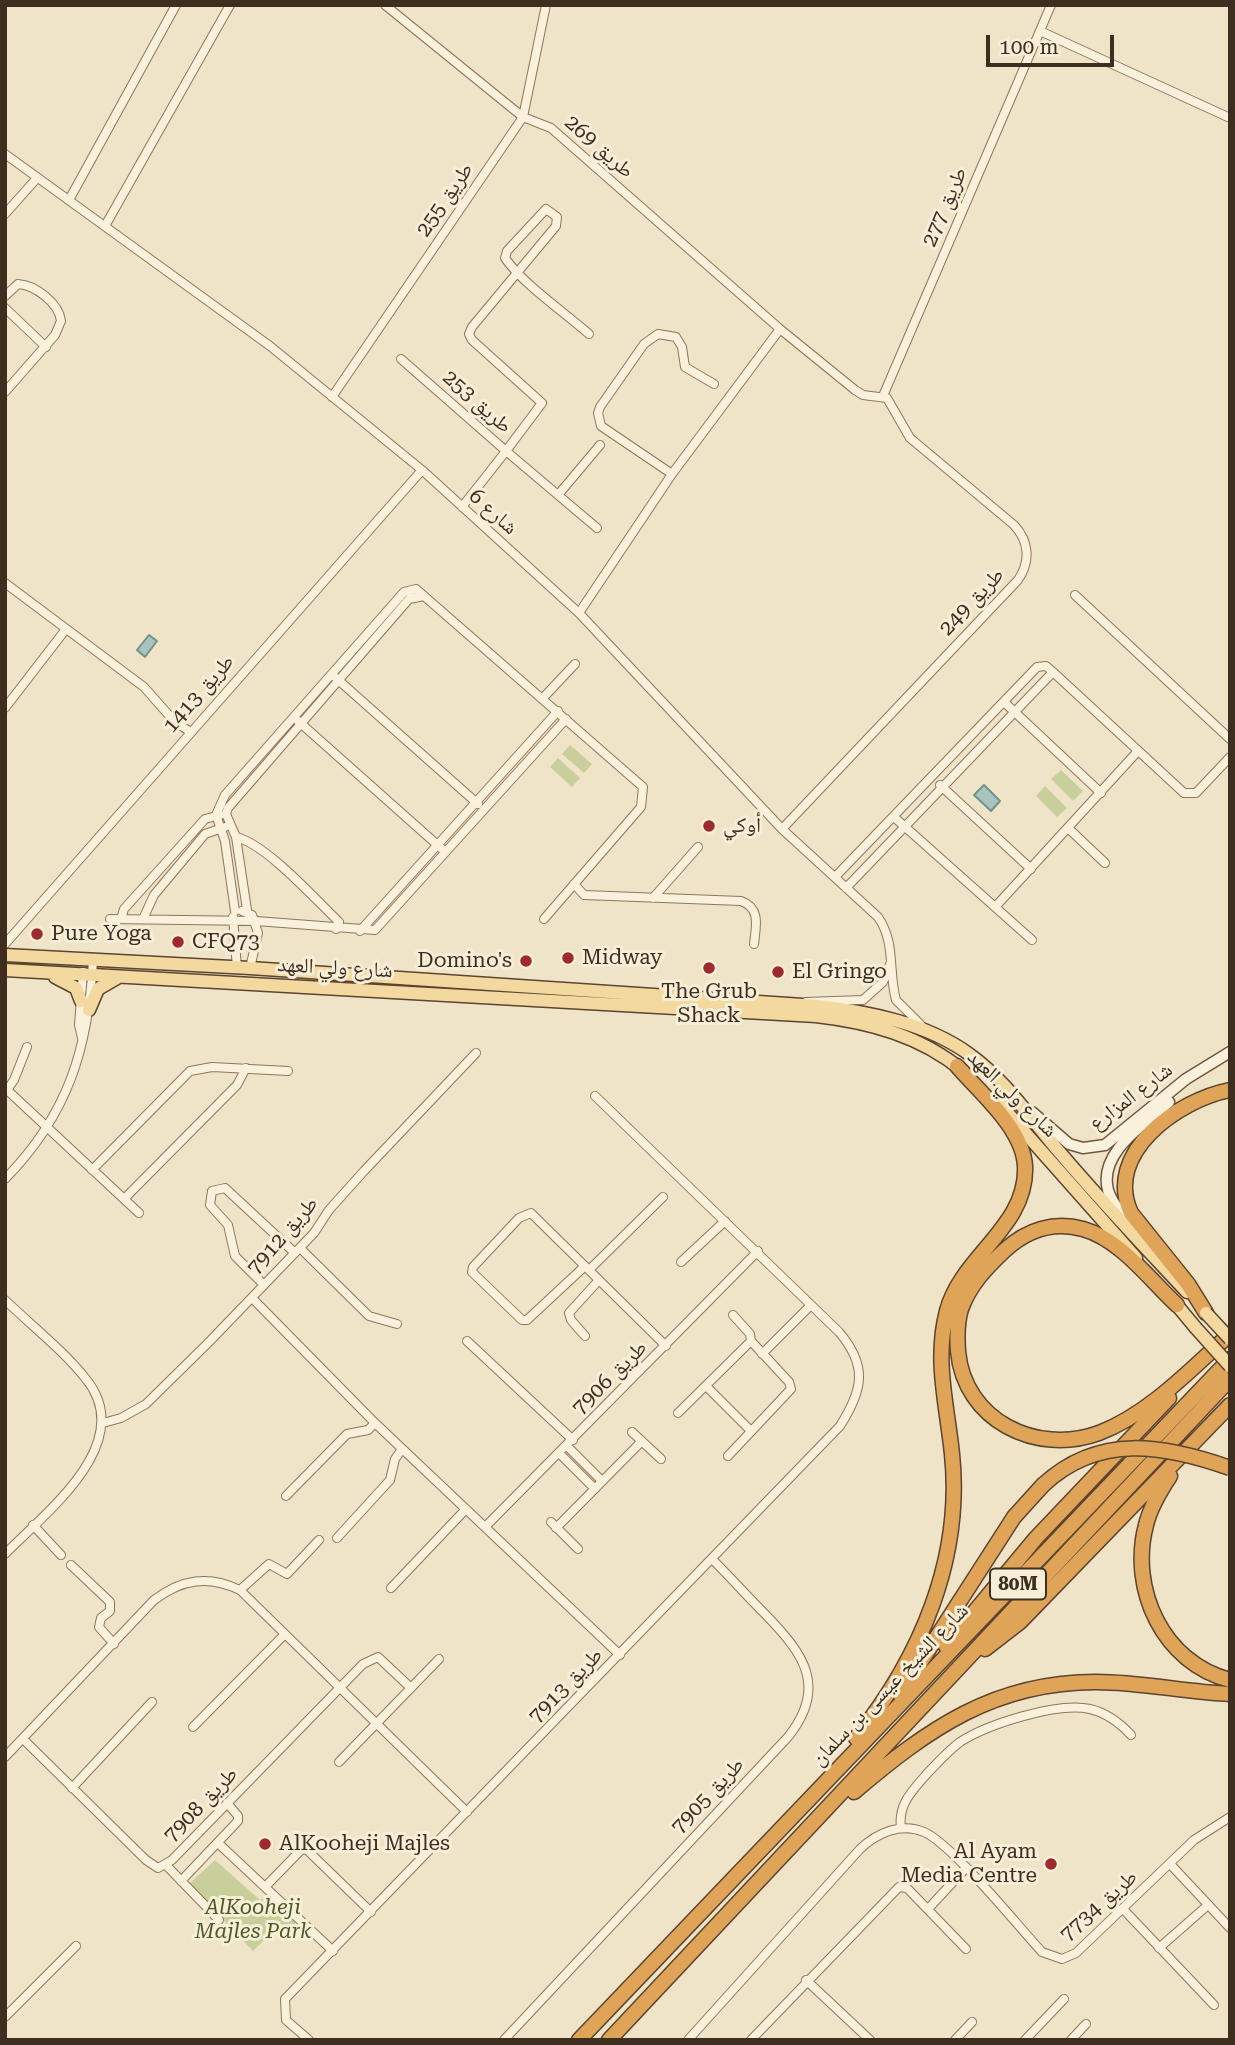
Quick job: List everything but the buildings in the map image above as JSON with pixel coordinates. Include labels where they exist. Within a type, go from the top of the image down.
[{"type":"highway","points":[[802,1804],[881,1707],[910,1660],[932,1606],[947,1558],[953,1504],[952,1456],[940,1373],[941,1338],[947,1309],[958,1282],[1015,1213],[1025,1186],[1025,1162],[1011,1129],[957,1066]]},
{"type":"highway","points":[[1206,1313],[1188,1284],[1131,1213],[1125,1201],[1124,1180],[1129,1159],[1158,1128],[1182,1109],[1213,1093],[1230,1090]]},
{"type":"highway","points":[[1177,1305],[1104,1238],[1061,1225],[1038,1229],[1012,1244],[975,1282],[961,1310],[957,1334],[959,1364],[968,1390],[985,1412],[1008,1429],[1031,1438],[1056,1441],[1098,1433],[1138,1413],[1230,1337]]},
{"type":"highway","points":[[887,1717],[1036,1538],[1118,1450],[1230,1337]]},
{"type":"highway","name":"شارع الشيخ عيسى بن سلمان","points":[[579,2040],[1230,1359]]},
{"type":"highway","name":"شارع الشيخ عيسى بن سلمان","points":[[609,2040],[810,1829],[1230,1378]]},
{"type":"highway","points":[[946,1680],[1020,1622],[1230,1405]]},
{"type":"highway","points":[[1192,1443],[1159,1493],[1146,1522],[1142,1579],[1158,1625],[1176,1650],[1201,1668],[1230,1680]]},
{"type":"highway","points":[[867,1738],[944,1629],[1014,1517],[1043,1485],[1086,1455],[1126,1449],[1181,1453],[1230,1468]]},
{"type":"highway","points":[[810,1829],[924,1735],[954,1716],[999,1698],[1048,1686],[1095,1682],[1230,1694]]},
{"type":"main road","name":"شارع ولي العهد","points":[[5,955],[244,968],[849,1009],[914,1027],[944,1039],[969,1054],[1016,1100],[1134,1236],[1230,1337]]},
{"type":"main road","points":[[163,979],[194,975],[240,975],[244,968]]},
{"type":"main road","name":"شارع ولي العهد","points":[[5,970],[816,1016],[874,1026],[941,1054],[1004,1108],[1230,1366]]},
{"type":"main road","points":[[48,974],[70,983],[85,1006],[98,989],[117,978]]},
{"type":"street","points":[[69,200],[176,5]]},
{"type":"street","points":[[105,226],[230,5]]},
{"type":"street","name":"طريق 269","points":[[385,5],[523,117],[537,120],[566,141],[780,329]]},
{"type":"street","name":"طريق 255","points":[[332,397],[523,117],[546,5]]},
{"type":"street","name":"طريق 277","points":[[883,396],[1051,5]]},
{"type":"street","points":[[1040,32],[1230,118]]},
{"type":"street","name":"شارع 6","points":[[5,154],[270,346],[422,470],[579,613],[782,829],[871,909],[887,930],[896,1000],[911,1018],[944,1039]]},
{"type":"street","points":[[5,214],[37,178]]},
{"type":"street","name":"طريق 253","points":[[401,359],[506,451],[542,403],[472,340],[469,334],[519,272],[558,222],[549,209],[542,211],[505,253],[506,261],[519,272]]},
{"type":"street","points":[[519,272],[589,334]]},
{"type":"street","points":[[5,392],[46,347],[60,326],[57,306],[21,283],[7,292]]},
{"type":"street","points":[[5,308],[46,347]]},
{"type":"street","points":[[579,613],[672,474],[780,329],[859,393],[883,396]]},
{"type":"street","points":[[672,474],[601,426],[598,413],[600,407],[644,344],[657,334],[676,337],[682,347],[685,367],[713,384]]},
{"type":"street","name":"طريق 249","points":[[782,829],[1018,580],[1026,566],[1027,551],[1019,530],[910,438],[900,425],[891,401],[883,396]]},
{"type":"street","points":[[558,495],[600,444]]},
{"type":"street","points":[[462,507],[506,451],[597,528]]},
{"type":"street","name":"طريق 1413","points":[[5,944],[189,731],[422,470]]},
{"type":"street","points":[[5,583],[144,687],[174,721],[189,731]]},
{"type":"street","points":[[244,968],[233,922],[235,911],[225,841],[216,815],[225,794],[404,592],[416,589],[640,782],[645,793],[642,807],[544,919]]},
{"type":"street","points":[[1075,595],[1230,740]]},
{"type":"street","points":[[244,968],[258,933],[256,921],[247,910],[236,837],[226,814],[234,798],[409,599],[424,596]]},
{"type":"street","points":[[5,708],[66,629]]},
{"type":"street","points":[[542,699],[575,664]]},
{"type":"street","points":[[835,877],[1040,665],[1053,673],[1179,790],[1190,794],[1201,789],[1230,757]]},
{"type":"street","points":[[846,888],[1053,673]]},
{"type":"street","points":[[331,674],[485,810]]},
{"type":"street","points":[[1004,702],[1101,793]]},
{"type":"street","points":[[360,931],[558,712]]},
{"type":"street","points":[[293,717],[447,853]]},
{"type":"street","points":[[110,919],[256,921],[360,931],[375,930],[382,926],[566,719]]},
{"type":"street","points":[[996,906],[1138,751]]},
{"type":"street","points":[[932,778],[1031,869]]},
{"type":"street","points":[[121,919],[124,909],[205,819],[226,814]]},
{"type":"street","points":[[894,817],[1031,940]]},
{"type":"street","points":[[143,919],[154,895],[205,834],[230,825]]},
{"type":"street","points":[[1068,828],[1105,863]]},
{"type":"street","points":[[236,837],[258,846],[339,922],[336,929]]},
{"type":"street","points":[[653,898],[698,847]]},
{"type":"street","points":[[574,884],[584,895],[747,903],[757,918],[754,944]]},
{"type":"street","points":[[235,911],[247,910]]},
{"type":"street","points":[[5,1179],[47,1130],[67,1092],[82,1038],[79,1028],[85,1006],[88,959]]},
{"type":"street","points":[[794,1005],[814,999],[863,1000],[883,982],[892,960]]},
{"type":"street","points":[[27,1047],[14,1080],[6,1089],[139,1213]]},
{"type":"street","name":"شارع المزارع","points":[[1016,1100],[1069,1144],[1083,1148],[1097,1147],[1116,1138],[1200,1071],[1230,1052]]},
{"type":"street","name":"طريق 7912","points":[[103,1423],[130,1414],[146,1404],[252,1298],[364,1171],[476,1053]]},
{"type":"street","points":[[92,1170],[190,1071],[207,1067],[288,1071]]},
{"type":"street","points":[[124,1199],[232,1090],[246,1068]]},
{"type":"street","name":"شارع المزارع","points":[[1134,1236],[1108,1190],[1107,1175],[1111,1160],[1120,1147],[1200,1071]]},
{"type":"street","points":[[595,1096],[811,1305],[762,1354]]},
{"type":"street","points":[[264,1285],[234,1253],[228,1225],[209,1202],[212,1191],[221,1187],[230,1192],[369,1316],[397,1324]]},
{"type":"street","points":[[663,1198],[587,1268],[527,1320],[522,1320],[472,1272],[472,1267],[527,1213],[587,1268],[666,1346]]},
{"type":"street","points":[[681,1262],[724,1221]]},
{"type":"street","name":"طريق 7906","points":[[485,1527],[758,1251]]},
{"type":"street","points":[[585,1336],[571,1320],[569,1312],[599,1280]]},
{"type":"street","points":[[252,1298],[375,1423],[620,1655]]},
{"type":"street","points":[[5,1300],[86,1379],[97,1396],[103,1423],[93,1459],[5,1554]]},
{"type":"street","name":"طريق 7913","points":[[309,2040],[286,2020],[285,1999],[840,1426],[858,1388],[859,1370],[854,1350],[811,1305]]},
{"type":"street","points":[[728,1456],[791,1387],[751,1341],[749,1332],[733,1315]]},
{"type":"street","points":[[467,1341],[570,1443],[602,1481]]},
{"type":"street","points":[[678,1413],[751,1341]]},
{"type":"street","points":[[706,1386],[751,1431]]},
{"type":"street","points":[[286,1496],[347,1434],[368,1430],[375,1423]]},
{"type":"street","points":[[632,1432],[661,1459]]},
{"type":"street","points":[[578,1549],[554,1525],[595,1489],[642,1441]]},
{"type":"street","points":[[337,1538],[390,1480],[395,1459],[402,1449]]},
{"type":"street","points":[[559,1453],[595,1489]]},
{"type":"street","points":[[391,1588],[466,1509]]},
{"type":"street","points":[[33,1525],[61,1555]]},
{"type":"street","points":[[240,1590],[269,1564],[287,1574],[319,1540]]},
{"type":"street","name":"طريق 7905","points":[[504,2040],[788,1737],[803,1714],[809,1686],[805,1665],[795,1646],[712,1559]]},
{"type":"street","points":[[71,1564],[110,1602],[110,1611],[101,1618],[99,1627],[114,1644]]},
{"type":"street","points":[[5,1757],[154,1600],[183,1583],[221,1581],[240,1590],[467,1812]]},
{"type":"street","points":[[193,1727],[285,1634]]},
{"type":"street","name":"طريق 7908","points":[[23,1739],[155,1867],[166,1865],[363,1664],[378,1657],[411,1688]]},
{"type":"street","points":[[339,1762],[439,1659]]},
{"type":"street","points":[[72,1788],[152,1702]]},
{"type":"street","points":[[688,2040],[860,1849],[879,1835],[901,1828],[901,1814],[909,1794],[952,1749],[984,1731],[1028,1716],[1077,1707],[1108,1715],[1131,1735]]},
{"type":"street","points":[[182,1880],[238,1821],[235,1812],[227,1803]]},
{"type":"street","name":"طريق 7734","points":[[901,1828],[919,1830],[934,1838],[1042,1952],[1057,1959],[1073,1955],[1171,1865],[1194,1840],[1230,1817]]},
{"type":"street","points":[[218,1843],[333,1951]]},
{"type":"street","points":[[265,1887],[306,1849],[371,1912]]},
{"type":"street","points":[[166,1865],[219,1920]]},
{"type":"street","points":[[1171,1865],[1230,1928]]},
{"type":"street","points":[[928,1909],[965,1869]]},
{"type":"street","points":[[751,2040],[806,1980],[899,1887],[907,1888],[966,1949]]},
{"type":"street","points":[[1159,1948],[1208,1905]]},
{"type":"street","points":[[1123,1909],[1214,2005]]},
{"type":"street","points":[[5,2017],[76,1946]]},
{"type":"street","points":[[806,1980],[870,2040]]},
{"type":"street","points":[[1025,2040],[1064,1999]]},
{"type":"street","points":[[955,2040],[972,2022]]},
{"type":"street","points":[[1071,2040],[1086,2024]]},
{"type":"green space","points":[[570,745],[592,764],[584,773],[562,754]]},
{"type":"green space","points":[[558,758],[580,778],[572,787],[550,767]]},
{"type":"green space","points":[[1061,770],[1083,791],[1073,801],[1051,779]]},
{"type":"green space","points":[[1045,786],[1067,808],[1057,817],[1036,796]]},
{"type":"green space","name":"AlKooheji Majles Park","points":[[215,1860],[260,1900],[268,1896],[295,1922],[296,1926],[286,1938],[282,1934],[280,1937],[274,1930],[253,1951],[189,1884]]},
{"type":"water","points":[[149,635],[157,641],[145,657],[137,650]]},
{"type":"water","points":[[984,785],[1000,801],[991,811],[974,795]]},
{"type":"place","name":"أوكي","points":[[709,826]]},
{"type":"place","name":"Pure Yoga","points":[[37,934]]},
{"type":"place","name":"CFQ73","points":[[178,942]]},
{"type":"place","name":"Midway","points":[[568,958]]},
{"type":"place","name":"Domino's","points":[[526,961]]},
{"type":"place","name":"The Grub Shack","points":[[709,968]]},
{"type":"place","name":"El Gringo","points":[[778,972]]},
{"type":"place","name":"AlKooheji Majles","points":[[265,1844]]},
{"type":"place","name":"Al Ayam Media Centre","points":[[1051,1864]]}]
